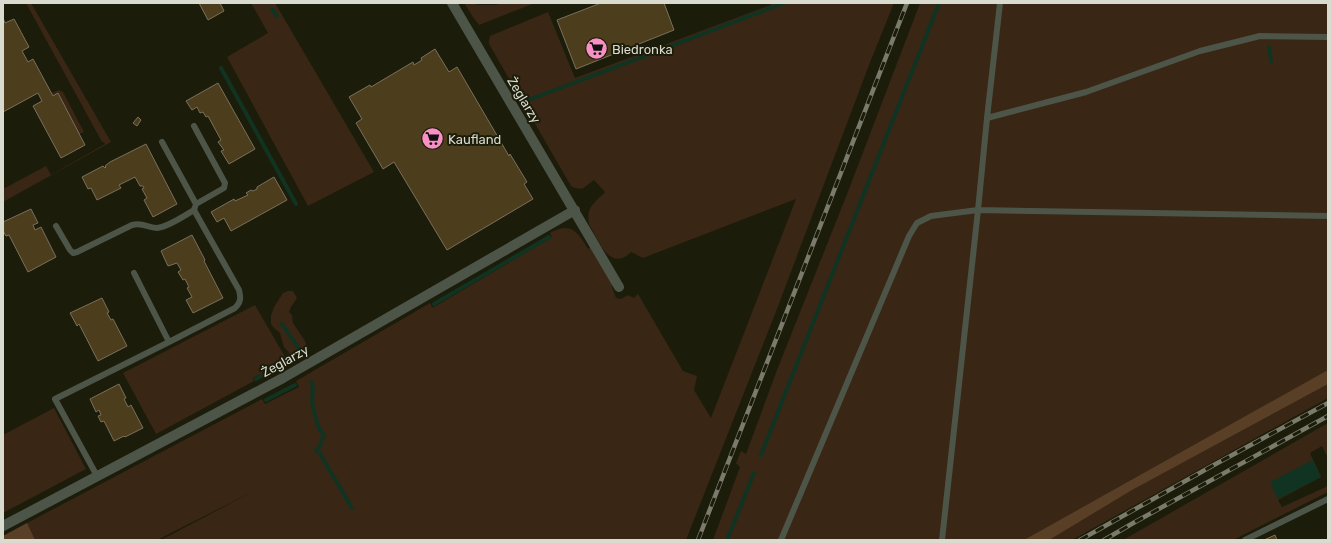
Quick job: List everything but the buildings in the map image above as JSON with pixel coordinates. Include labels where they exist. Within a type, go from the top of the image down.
[{"type":"street","name":"Żeglarzy","points":[[452,3],[619,287]]},
{"type":"street","name":"Żeglarzy","points":[[3,526],[289,374],[575,210]]},
{"type":"lane","points":[[942,540],[978,210],[986,118],[1000,3]]},
{"type":"lane","points":[[986,118],[1086,92],[1200,51],[1260,36],[1328,37]]},
{"type":"lane","points":[[56,226],[70,250],[77,252],[138,223],[158,228],[195,207],[224,188],[225,183],[194,126]]},
{"type":"lane","points":[[97,476],[55,400],[236,308],[240,303],[241,297],[239,290],[162,142]]},
{"type":"lane","points":[[781,540],[909,236],[917,223],[932,216],[978,210],[1328,216]]},
{"type":"lane","points":[[134,273],[169,342]]},
{"type":"lane","points":[[1245,540],[1328,499]]},
{"type":"shaded area","points":[[26,3],[31,3],[111,142],[3,202],[3,189],[46,166],[51,175],[105,144],[102,142]]},
{"type":"shaded area","points":[[251,3],[275,3],[374,172],[308,206],[227,57],[268,33]]},
{"type":"shaded area","points":[[464,3],[496,5],[502,3],[535,3],[479,25]]},
{"type":"shaded area","points":[[770,3],[894,3],[869,65],[777,309],[686,540],[161,540],[254,491],[157,540],[3,540],[3,536],[262,399],[265,404],[299,387],[296,381],[430,303],[432,307],[434,307],[552,237],[550,233],[563,228],[573,230],[581,238],[588,249],[591,247],[612,284],[616,298],[621,299],[628,295],[634,298],[638,294],[683,371],[697,376],[694,390],[711,418],[796,199],[643,258],[631,252],[624,257],[617,259],[611,257],[596,238],[589,224],[588,218],[590,209],[605,192],[594,180],[582,189],[571,186],[489,44],[489,40],[490,36],[548,12],[575,78],[771,5]]},
{"type":"shaded area","points":[[920,3],[1328,3],[1328,398],[1072,540],[713,540],[740,467],[736,463],[741,451],[746,454],[777,370],[849,189]]},
{"type":"shaded area","points":[[59,90],[63,92],[84,132],[79,134],[58,93],[53,96],[52,93]]},
{"type":"shaded area","points":[[293,291],[297,298],[289,312],[292,315],[293,323],[305,341],[309,352],[294,362],[284,347],[280,333],[271,324],[271,316],[274,307],[283,293]]},
{"type":"shaded area","points":[[255,305],[288,362],[286,364],[284,362],[253,378],[254,381],[156,434],[123,373]]},
{"type":"shaded area","points":[[1328,370],[1328,384],[1132,490],[1049,540],[1024,540]]},
{"type":"shaded area","points":[[54,408],[86,469],[3,513],[3,435]]},
{"type":"shaded area","points":[[1328,423],[1328,458],[1322,446],[1310,453],[1321,477],[1278,500],[1282,507],[1328,486],[1328,492],[1233,540],[1123,540]]},
{"type":"shaded area","points":[[1313,460],[1321,477],[1278,499],[1270,482]]},
{"type":"shaded area","points":[[27,523],[35,540],[3,540],[3,536]]},
{"type":"waterway","points":[[526,101],[784,3]]},
{"type":"waterway","points":[[761,455],[939,3]]},
{"type":"waterway","points":[[272,9],[277,16]]},
{"type":"waterway","points":[[1269,47],[1271,61]]},
{"type":"waterway","points":[[221,68],[296,204]]},
{"type":"waterway","points":[[434,304],[549,237]]},
{"type":"waterway","points":[[282,324],[301,352]]},
{"type":"waterway","points":[[256,379],[283,364]]},
{"type":"waterway","points":[[311,382],[313,387],[313,408],[319,429],[324,434],[319,448],[316,451]]},
{"type":"waterway","points":[[266,400],[295,385]]},
{"type":"waterway","points":[[320,454],[352,508]]},
{"type":"waterway","points":[[727,540],[754,473]]},
{"type":"railway","points":[[698,540],[907,3]]},
{"type":"railway","points":[[1080,540],[1328,403]]},
{"type":"railway","points":[[1104,540],[1328,416]]},
{"type":"place","name":"Biedronka","points":[[596,49]]},
{"type":"place","name":"Kaufland","points":[[432,139]]}]
